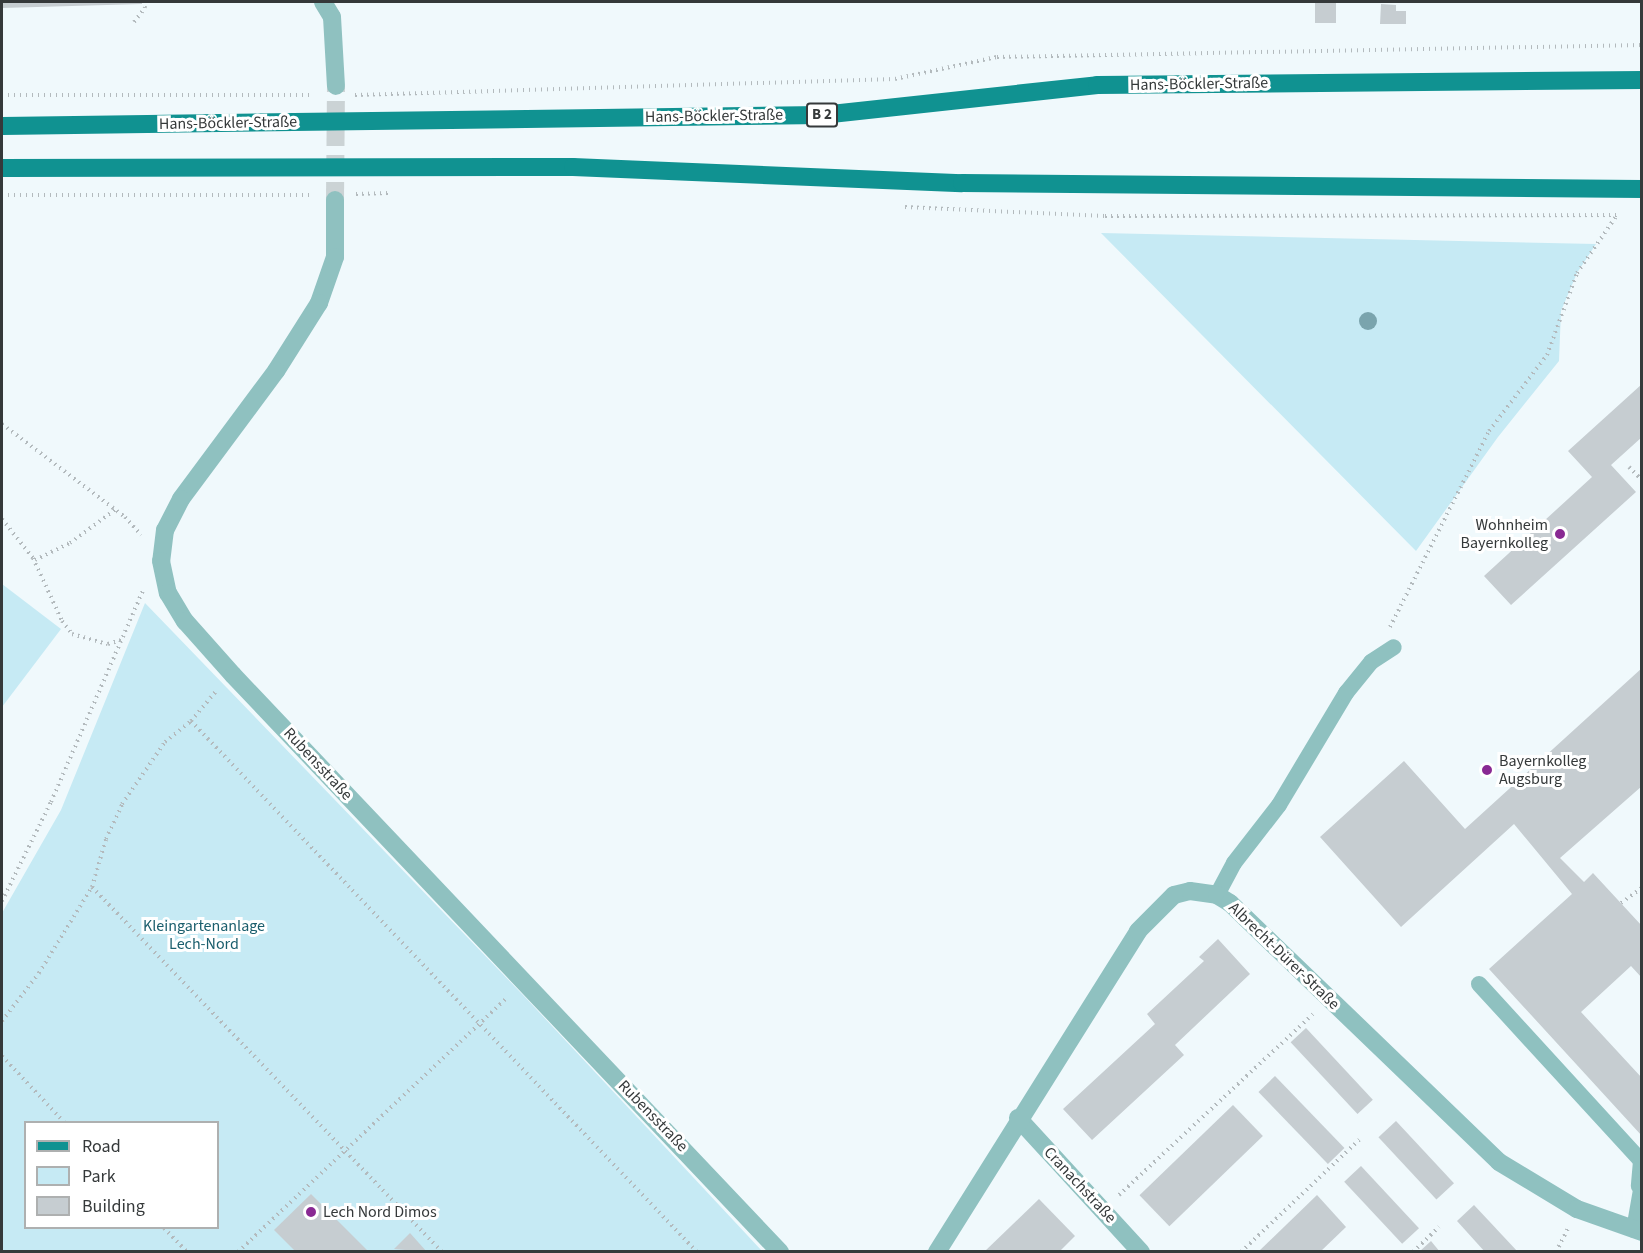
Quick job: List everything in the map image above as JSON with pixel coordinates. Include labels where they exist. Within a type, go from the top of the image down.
[{"type":"main road","name":"Hans-Böckler-Straße","points":[[2,126],[822,115],[1096,85],[1641,80]]},
{"type":"main road","points":[[2,168],[573,167],[962,183],[1641,189]]},
{"type":"street","points":[[323,2],[332,17],[334,92]]},
{"type":"street","name":"Rubensstraße","points":[[335,196],[335,257],[319,303],[276,370],[181,499],[165,530],[161,561],[168,593],[185,621],[233,675],[780,1251]]},
{"type":"street","name":"Albrecht-Dürer-Straße","points":[[937,1251],[1018,1118],[1155,910],[1174,895],[1190,891],[1217,895],[1510,1170],[1577,1209],[1638,1231]]},
{"type":"street","name":"Cranachstraße","points":[[1018,1118],[1141,1251]]},
{"type":"lane","points":[[1217,895],[1234,863],[1279,805],[1346,693],[1371,662],[1394,647]]},
{"type":"lane","points":[[1479,984],[1641,1161],[1638,1231]]},
{"type":"path","points":[[134,22],[145,8],[144,2]]},
{"type":"path","points":[[2,95],[334,92],[895,79],[997,57],[1641,45]]},
{"type":"path","points":[[2,195],[335,196],[393,193]]},
{"type":"path","points":[[902,206],[1105,216],[1625,214]]},
{"type":"path","points":[[1371,662],[1489,431],[1547,355],[1577,273],[1617,215]]},
{"type":"path","points":[[2,423],[116,509],[161,561],[121,640],[58,787],[2,900]]},
{"type":"path","points":[[1629,467],[1641,480]]},
{"type":"path","points":[[35,560],[70,543],[116,509]]},
{"type":"path","points":[[2,519],[35,560],[62,621],[72,634],[108,644],[121,640]]},
{"type":"path","points":[[2,1021],[39,973],[92,886],[106,839],[122,804],[165,742],[190,722],[233,675]]},
{"type":"path","points":[[190,722],[697,1251]]},
{"type":"path","points":[[92,886],[442,1251]]},
{"type":"path","points":[[1621,903],[1641,888]]},
{"type":"path","points":[[238,1251],[343,1149],[524,981]]},
{"type":"path","points":[[1103,1210],[1329,999]]},
{"type":"path","points":[[2,1056],[63,1121]]},
{"type":"path","points":[[1241,1251],[1359,1140]]},
{"type":"path","points":[[1413,1251],[1439,1227]]},
{"type":"path","points":[[166,1229],[187,1251]]},
{"type":"green space","points":[[1101,233],[1596,244],[1577,273],[1561,311],[1559,361],[1498,437],[1416,551]]},
{"type":"green space","points":[[2,584],[61,629],[2,707]]},
{"type":"green space","name":"Kleingartenanlage Lech-Nord","points":[[145,603],[524,996],[762,1251],[2,1252],[2,913],[61,810]]},
{"type":"building","points":[[2,2],[142,2],[142,4],[2,8]]},
{"type":"building","points":[[1315,2],[1336,2],[1336,23],[1315,23]]},
{"type":"building","points":[[1381,4],[1396,5],[1396,11],[1406,11],[1406,24],[1380,24]]},
{"type":"building","name":"Wohnheim Bayernkolleg","points":[[1642,384],[1642,437],[1611,465],[1636,492],[1511,605],[1484,576],[1592,477],[1568,451]]},
{"type":"building","points":[[1642,668],[1642,786],[1560,858],[1584,882],[1593,873],[1642,926],[1642,978],[1631,966],[1581,1012],[1642,1078],[1642,1136],[1489,969],[1572,894],[1514,824],[1401,927],[1320,837],[1404,761],[1465,829]]},
{"type":"building","points":[[1218,939],[1250,974],[1175,1045],[1184,1055],[1092,1140],[1063,1109],[1155,1024],[1147,1014],[1204,961],[1199,957]]},
{"type":"building","points":[[1306,1028],[1373,1100],[1357,1114],[1291,1042]]},
{"type":"building","points":[[1275,1076],[1344,1148],[1328,1164],[1258,1092]]},
{"type":"building","points":[[1233,1105],[1263,1136],[1169,1226],[1139,1195]]},
{"type":"building","points":[[1396,1121],[1454,1183],[1436,1200],[1378,1137]]},
{"type":"building","points":[[1361,1166],[1419,1228],[1402,1244],[1344,1182]]},
{"type":"building","name":"Lech Nord Dimos","points":[[311,1194],[369,1252],[296,1252],[274,1230]]},
{"type":"building","points":[[1317,1195],[1346,1227],[1320,1252],[1258,1252]]},
{"type":"building","points":[[1039,1199],[1075,1236],[1059,1252],[984,1252]]},
{"type":"building","points":[[1474,1205],[1518,1252],[1485,1252],[1457,1221]]},
{"type":"building","points":[[410,1233],[427,1252],[394,1249]]},
{"type":"building","points":[[1431,1241],[1440,1252],[1419,1252]]},
{"type":"tunnel","points":[[335,200],[336,86]]},
{"type":"place","name":"Wohnheim Bayernkolleg","points":[[1560,534]]},
{"type":"place","name":"Bayernkolleg Augsburg","points":[[1487,770]]},
{"type":"place","name":"Lech Nord Dimos","points":[[311,1212]]}]
